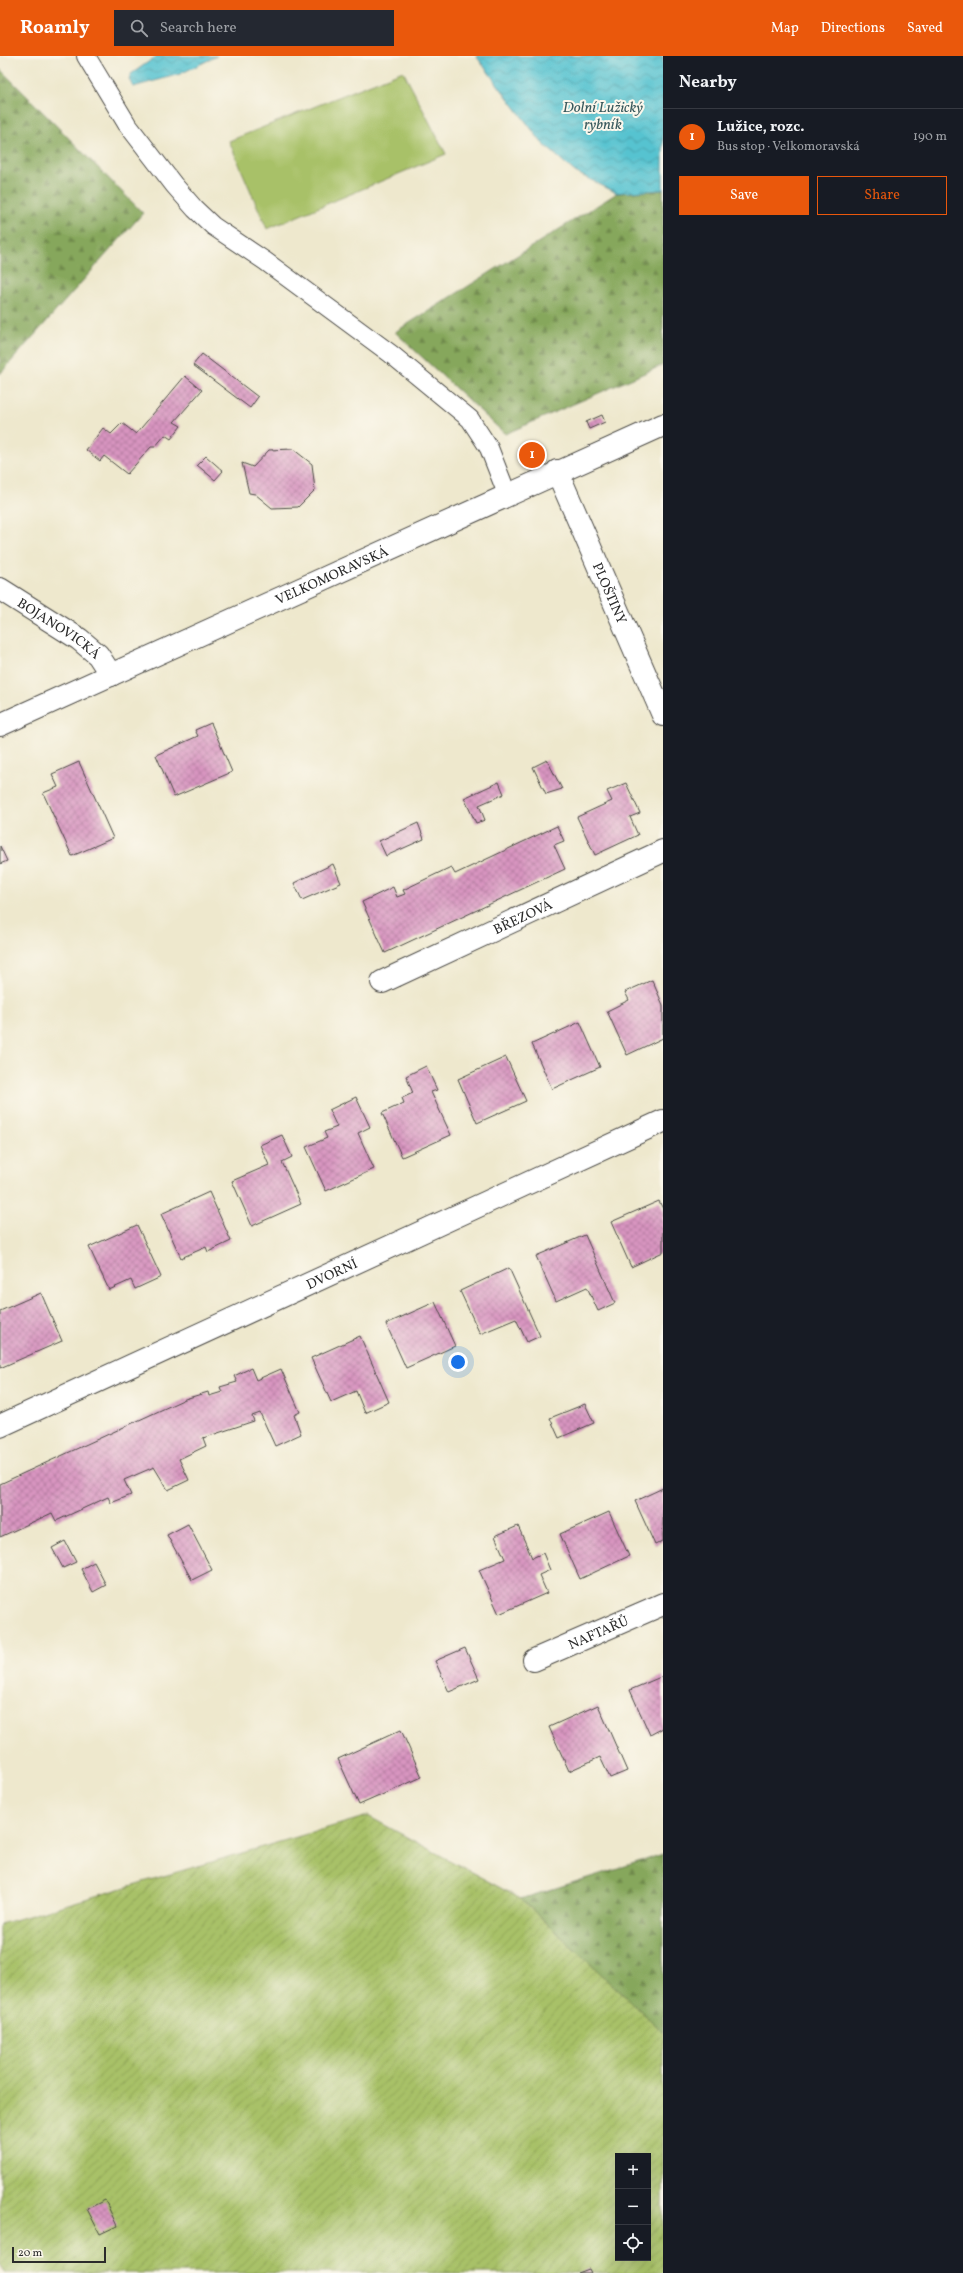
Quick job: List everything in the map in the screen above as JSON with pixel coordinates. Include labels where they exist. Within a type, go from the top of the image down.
[{"type":"street","name":"VELKOMORAVSKÁ","points":[[0,725],[663,424]]},
{"type":"street","name":"PLOŠTINY","points":[[557,472],[663,715]]},
{"type":"street","name":"BOJANOVICKÁ","points":[[0,589],[79,639],[98,655],[111,675]]},
{"type":"street","name":"BŘEZOVÁ","points":[[382,982],[663,851]]},
{"type":"street","name":"DVORNÍ","points":[[0,1426],[663,1121]]},
{"type":"street","name":"NAFTAŘŮ","points":[[534,1660],[663,1604]]},
{"type":"lane","points":[[86,56],[127,124],[147,152],[195,209],[213,226],[265,261],[392,354],[470,420],[489,448],[507,494]]},
{"type":"green space","points":[[0,69],[143,213],[0,374]]},
{"type":"green space","points":[[403,71],[446,154],[267,229],[229,141]]},
{"type":"green space","points":[[663,190],[663,365],[505,434],[395,332],[617,193]]},
{"type":"green space","points":[[368,1816],[521,1899],[663,2032],[663,2273],[5,2273],[0,2264],[0,1924]]},
{"type":"green space","points":[[663,1854],[663,2032],[521,1899]]},
{"type":"water","points":[[157,56],[217,56],[180,74],[133,87],[129,79],[131,74]]},
{"type":"water","name":"Dolní Lužický rybník","points":[[476,56],[663,56],[663,190],[617,193],[575,172],[542,143]]},
{"type":"building","points":[[202,354],[258,397],[250,408],[193,365]]},
{"type":"building","points":[[185,376],[202,390],[174,422],[181,426],[171,439],[165,435],[155,447],[151,447],[127,474],[104,456],[100,461],[86,450],[103,428],[111,434],[122,423],[136,434]]},
{"type":"building","points":[[602,415],[605,422],[589,429],[586,422]]},
{"type":"building","points":[[293,449],[312,464],[315,490],[298,507],[272,508],[255,494],[249,493],[242,463],[253,467],[269,450]]},
{"type":"building","points":[[206,456],[223,471],[215,480],[197,465]]},
{"type":"building","points":[[211,723],[232,772],[174,797],[156,755],[198,736],[195,730]]},
{"type":"building","points":[[547,760],[562,789],[546,794],[533,767]]},
{"type":"building","points":[[79,762],[113,838],[72,856],[43,793],[58,787],[52,774]]},
{"type":"building","points":[[499,782],[504,794],[479,805],[485,820],[476,823],[464,798]]},
{"type":"building","points":[[626,783],[640,813],[630,817],[638,835],[595,855],[577,817],[612,801],[607,791]]},
{"type":"building","points":[[418,823],[424,839],[386,856],[379,841]]},
{"type":"building","points":[[557,826],[564,841],[554,845],[565,869],[385,953],[362,902],[393,887],[397,897],[405,894],[403,890],[451,867],[455,874]]},
{"type":"building","points":[[0,846],[7,861],[0,864]]},
{"type":"building","points":[[333,864],[341,883],[302,900],[294,883]]},
{"type":"building","points":[[652,980],[663,1005],[663,1038],[627,1055],[607,1011],[629,1000],[625,992]]},
{"type":"building","points":[[580,1022],[600,1067],[552,1089],[532,1044]]},
{"type":"building","points":[[506,1057],[526,1101],[477,1123],[458,1079]]},
{"type":"building","points":[[426,1066],[437,1090],[431,1092],[451,1135],[402,1157],[382,1113],[404,1103],[402,1098],[413,1093],[406,1076]]},
{"type":"building","points":[[356,1097],[370,1127],[358,1133],[374,1169],[326,1191],[306,1147],[327,1138],[324,1132],[337,1127],[329,1110]]},
{"type":"building","points":[[282,1135],[292,1157],[282,1162],[301,1204],[252,1226],[232,1181],[269,1165],[260,1145]]},
{"type":"building","points":[[209,1192],[231,1241],[208,1252],[206,1247],[181,1258],[161,1214]]},
{"type":"building","points":[[659,1201],[663,1209],[663,1252],[631,1267],[611,1222]]},
{"type":"building","points":[[137,1225],[161,1277],[135,1289],[131,1280],[109,1290],[89,1247]]},
{"type":"building","points":[[585,1235],[615,1303],[598,1311],[587,1287],[556,1301],[536,1256]]},
{"type":"building","points":[[509,1268],[540,1336],[527,1342],[516,1319],[480,1334],[460,1291]]},
{"type":"building","points":[[41,1293],[62,1341],[0,1368],[0,1311]]},
{"type":"building","points":[[435,1302],[455,1346],[406,1368],[386,1324]]},
{"type":"building","points":[[360,1336],[389,1402],[365,1413],[356,1391],[331,1402],[311,1358]]},
{"type":"building","points":[[251,1368],[256,1380],[281,1369],[300,1412],[294,1415],[301,1434],[275,1446],[260,1413],[252,1416],[254,1421],[203,1438],[206,1446],[179,1459],[189,1480],[168,1490],[154,1467],[124,1480],[131,1495],[111,1503],[108,1497],[56,1521],[52,1513],[0,1537],[0,1484],[185,1399],[208,1392],[209,1396],[222,1392],[220,1387],[237,1382],[234,1376]]},
{"type":"building","points":[[585,1404],[594,1423],[559,1438],[550,1418]]},
{"type":"building","points":[[663,1488],[663,1541],[655,1545],[635,1501]]},
{"type":"building","points":[[609,1512],[629,1556],[580,1579],[560,1534]]},
{"type":"building","points":[[188,1524],[212,1570],[192,1580],[167,1535]]},
{"type":"building","points":[[518,1526],[532,1558],[543,1553],[550,1570],[539,1575],[547,1593],[499,1614],[479,1570],[505,1559],[495,1536]]},
{"type":"building","points":[[65,1541],[76,1562],[63,1568],[52,1548]]},
{"type":"building","points":[[94,1562],[106,1585],[93,1592],[81,1569]]},
{"type":"building","points":[[465,1648],[479,1679],[449,1692],[435,1661]]},
{"type":"building","points":[[663,1676],[663,1728],[650,1735],[630,1690]]},
{"type":"building","points":[[598,1705],[627,1771],[610,1778],[600,1757],[569,1771],[549,1727]]},
{"type":"building","points":[[401,1730],[422,1777],[359,1805],[338,1759]]},
{"type":"building","points":[[105,2200],[117,2226],[100,2234],[87,2209]]},
{"type":"building","points":[[589,2269],[591,2273],[578,2273]]},
{"type":"place","name":"Lužice, rozc.","points":[[532,455]]}]
